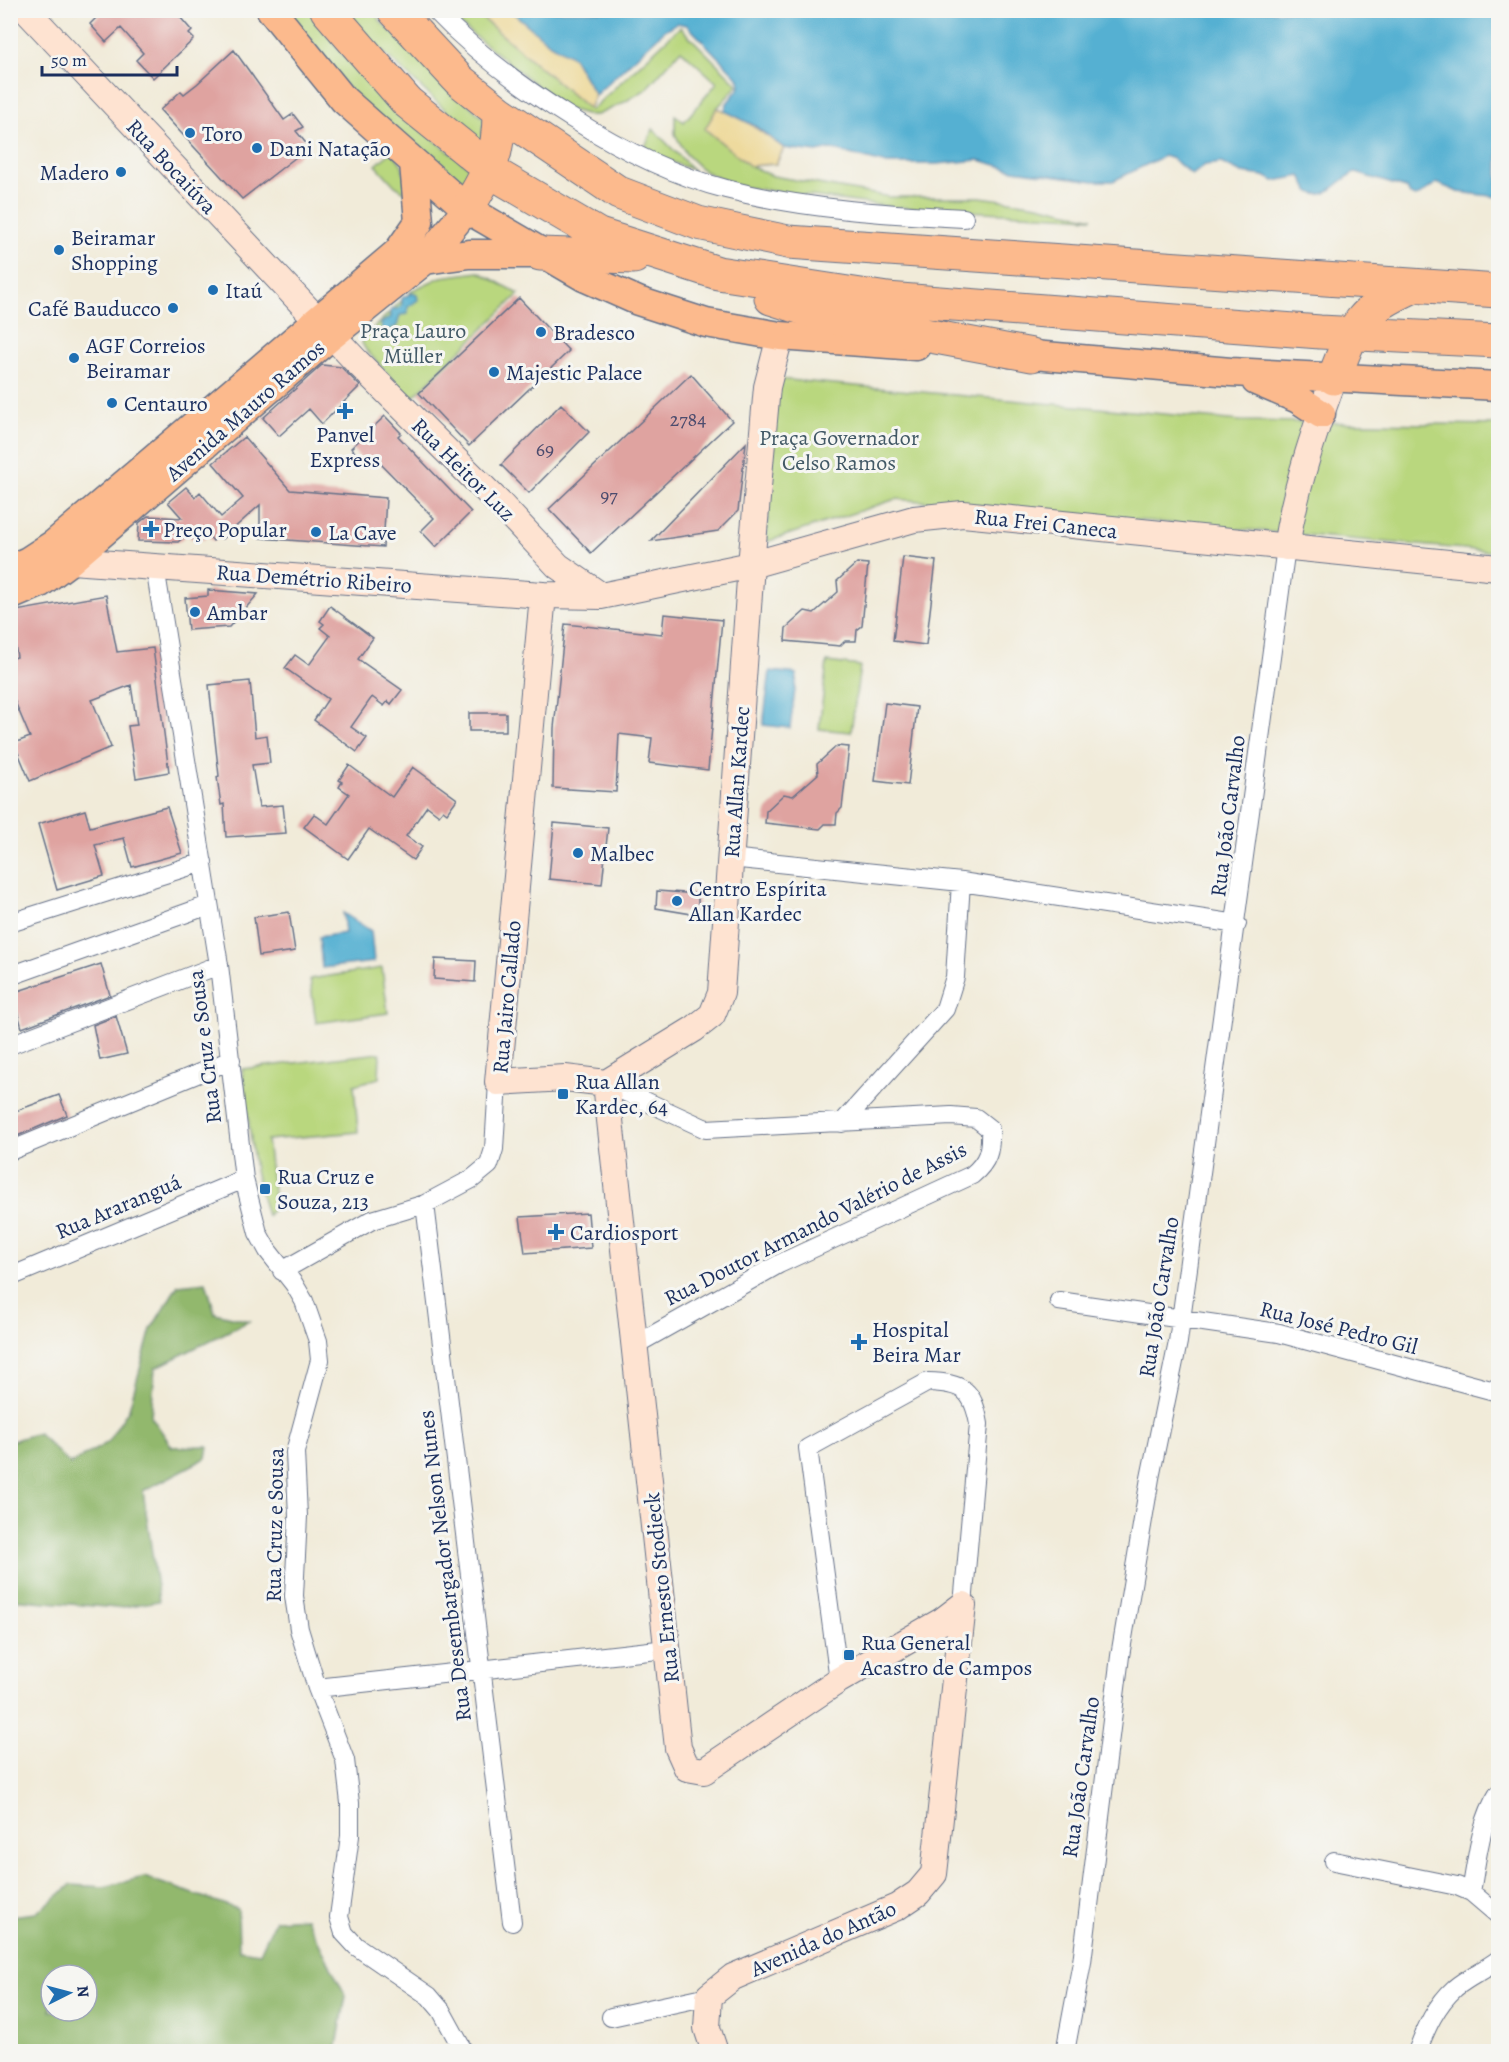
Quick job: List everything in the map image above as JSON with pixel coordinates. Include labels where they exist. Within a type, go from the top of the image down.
[{"type":"highway","points":[[327,10],[407,102],[491,169],[533,198],[599,235],[718,273],[887,299],[1351,334],[1498,341]]},
{"type":"highway","points":[[394,10],[459,80],[499,112],[619,193],[698,223],[788,242],[1498,291]]},
{"type":"highway","points":[[467,210],[491,169],[499,143],[499,112]]},
{"type":"highway","points":[[540,254],[668,258]]},
{"type":"highway","points":[[887,299],[950,294],[973,283],[981,272],[986,257]]},
{"type":"highway","points":[[718,273],[779,302],[834,318],[1032,355]]},
{"type":"highway","points":[[1334,378],[1351,334],[1369,310],[1416,285]]},
{"type":"main road","points":[[272,10],[344,100],[467,210],[540,254],[638,301],[706,323],[780,336],[1232,372],[1498,386]]},
{"type":"main road","name":"Avenida Mauro Ramos","points":[[10,596],[40,583],[71,560],[325,329],[398,252],[418,222],[414,163]]},
{"type":"main road","name":"Avenida Mauro Ramos","points":[[20,565],[79,523],[325,329],[425,260],[467,210]]},
{"type":"main road","points":[[425,260],[469,254],[540,254]]},
{"type":"main road","points":[[1232,372],[1279,390],[1321,414]]},
{"type":"street","points":[[10,20],[19,10]]},
{"type":"street","name":"Rua Bocaiúva","points":[[26,10],[325,329]]},
{"type":"street","points":[[435,10],[464,40],[516,80],[624,148],[670,169],[723,189],[750,195],[831,208],[964,218]]},
{"type":"street","name":"Rua Heitor Luz","points":[[325,329],[558,566],[601,596]]},
{"type":"street","points":[[751,565],[766,387],[780,336]]},
{"type":"street","points":[[1286,547],[1290,520],[1334,378]]},
{"type":"street","name":"Rua Frei Caneca","points":[[601,596],[751,565],[914,519],[963,514],[1498,568]]},
{"type":"street","name":"Rua João Carvalho","points":[[1065,2052],[1082,1962],[1120,1656],[1150,1478],[1181,1320],[1207,1119],[1237,924],[1286,547]]},
{"type":"street","name":"Rua Demétrio Ribeiro","points":[[20,565],[71,560],[543,595],[601,596]]},
{"type":"street","name":"Rua Allan Kardec","points":[[606,1083],[641,1059],[694,1029],[712,1015],[721,993],[751,565]]},
{"type":"street","name":"Rua Cruz e Sousa","points":[[155,567],[219,966],[244,1179],[258,1233],[282,1272],[294,1284],[304,1302],[318,1341],[320,1360],[295,1452],[298,1516],[294,1596],[299,1629],[317,1688],[345,1760],[350,1803],[350,1836],[339,1908],[344,1933],[356,1946],[429,1996],[441,2010],[464,2052]]},
{"type":"street","name":"Rua Jairo Callado","points":[[282,1272],[372,1220],[425,1204],[472,1179],[489,1165],[494,1149],[498,1082],[543,595]]},
{"type":"street","points":[[730,858],[961,882],[1237,924]]},
{"type":"street","points":[[10,923],[202,862]]},
{"type":"street","points":[[842,1123],[945,1010],[955,977],[961,882]]},
{"type":"street","points":[[10,976],[209,905]]},
{"type":"street","points":[[10,1045],[219,966]]},
{"type":"street","points":[[10,1151],[231,1060]]},
{"type":"street","points":[[498,1082],[565,1078],[606,1083]]},
{"type":"street","name":"Rua Doutor Armando Valério de Assis","points":[[606,1083],[706,1129],[951,1116],[976,1118],[990,1129],[991,1147],[984,1165],[972,1174],[779,1264],[635,1345]]},
{"type":"street","name":"Rua Ernesto Stodieck","points":[[606,1083],[678,1748],[687,1768],[704,1771],[839,1680],[942,1621],[963,1605]]},
{"type":"street","name":"Rua Araranguá","points":[[10,1277],[244,1179]]},
{"type":"street","name":"Rua Desembargador Nelson Nunes","points":[[425,1204],[479,1670],[512,1922]]},
{"type":"street","name":"Rua José Pedro Gil","points":[[1059,1301],[1279,1333],[1498,1392]]},
{"type":"street","points":[[839,1680],[808,1448],[928,1382],[947,1383],[961,1388],[973,1398],[979,1425],[963,1605]]},
{"type":"street","name":"Avenida do Antão","points":[[709,1996],[733,1977],[897,1907],[918,1893],[934,1874],[963,1605]]},
{"type":"street","points":[[317,1688],[667,1649]]},
{"type":"street","points":[[1471,1892],[1484,1827],[1498,1794]]},
{"type":"street","points":[[1334,1861],[1457,1886],[1471,1892],[1498,1915]]},
{"type":"street","points":[[1417,2052],[1428,2023],[1441,2003],[1456,1987],[1498,1960]]},
{"type":"street","points":[[611,2017],[709,1996],[707,2028],[715,2052]]},
{"type":"green space","points":[[286,11],[309,11],[343,55],[390,105],[474,171],[464,190],[354,96]]},
{"type":"green space","points":[[347,11],[373,11],[382,23],[484,119],[481,143],[367,37]]},
{"type":"green space","points":[[449,11],[474,11],[591,110],[680,27],[738,85],[717,108],[750,166],[773,176],[890,197],[980,197],[1038,205],[1093,218],[893,207],[736,186],[704,171],[686,154],[675,134],[675,115],[684,122],[717,83],[681,50],[645,90],[597,115],[589,115],[565,108],[460,24]]},
{"type":"green space","points":[[653,129],[693,170],[643,151]]},
{"type":"green space","points":[[392,151],[402,165],[408,194],[395,186],[376,165]]},
{"type":"green space","name":"Praça Lauro Müller","points":[[479,272],[519,294],[411,399],[366,350],[362,343],[363,338],[413,290],[441,277]]},
{"type":"green space","name":"Praça Governador Celso Ramos","points":[[778,379],[1240,421],[1498,425],[1498,552],[896,499],[766,542]]},
{"type":"green space","points":[[827,662],[860,666],[851,732],[819,729]]},
{"type":"green space","points":[[382,968],[388,1013],[316,1023],[310,979]]},
{"type":"green space","points":[[380,1053],[379,1078],[354,1085],[358,1132],[267,1140],[275,1207],[267,1216],[255,1171],[242,1069]]},
{"type":"green space","points":[[206,1282],[215,1313],[249,1321],[155,1368],[151,1416],[172,1447],[208,1446],[206,1458],[143,1491],[159,1601],[117,1608],[11,1599],[11,1441],[38,1433],[70,1464],[107,1443],[129,1409],[151,1329],[178,1285]]},
{"type":"green space","points":[[144,1877],[238,1909],[239,1950],[260,1953],[275,1920],[306,1918],[346,1996],[336,2051],[11,2051],[11,1916],[36,1913],[71,1885],[104,1887]]},
{"type":"sand","points":[[474,11],[511,11],[550,44],[573,57],[595,95],[589,109]]},
{"type":"sand","points":[[717,108],[737,115],[784,148],[776,164],[750,166],[705,129]]},
{"type":"water","points":[[511,11],[1498,11],[1498,197],[1458,192],[1437,183],[1416,197],[1410,195],[1406,188],[1356,173],[1323,194],[1317,194],[1307,189],[1301,176],[1274,181],[1264,176],[1242,173],[1221,163],[1205,165],[1192,175],[1173,159],[1164,156],[1113,181],[1094,181],[1014,170],[979,160],[937,164],[887,164],[831,149],[817,152],[784,148],[755,126],[725,111],[727,103],[740,87],[739,79],[687,25],[677,23],[665,30],[595,95],[573,57],[550,44]]},
{"type":"water","points":[[412,293],[417,295],[418,300],[408,307],[408,314],[400,315],[397,326],[387,331],[382,330],[381,323],[391,317],[391,309],[398,309],[402,305],[402,298]]},
{"type":"water","points":[[770,671],[797,674],[790,728],[763,725]]},
{"type":"water","points":[[343,913],[371,931],[374,962],[322,968],[319,937],[345,933]]},
{"type":"building","points":[[104,10],[174,10],[192,31],[189,34],[194,39],[153,78],[136,60],[143,53],[121,28],[106,42],[90,24]]},
{"type":"building","points":[[234,50],[284,120],[293,114],[303,127],[296,131],[309,147],[242,199],[160,110],[181,91],[184,94],[197,84]]},
{"type":"building","name":"Majestic Palace","points":[[519,298],[569,351],[469,446],[419,393]]},
{"type":"building","points":[[322,365],[341,367],[360,386],[322,424],[309,409],[279,436],[263,418]]},
{"type":"building","points":[[691,374],[732,421],[591,553],[549,509]]},
{"type":"building","points":[[561,404],[589,432],[529,493],[501,465]]},
{"type":"building","points":[[385,416],[401,433],[398,436],[471,512],[436,547],[421,531],[434,518],[375,458],[367,465],[351,448]]},
{"type":"building","points":[[244,437],[290,490],[386,498],[383,547],[260,538],[260,505],[222,539],[219,536],[213,541],[208,535],[203,540],[198,534],[192,539],[187,534],[178,542],[138,541],[139,523],[148,516],[182,518],[168,502],[186,487],[195,497],[200,492],[221,517],[243,498],[213,463]]},
{"type":"building","points":[[746,443],[738,511],[718,531],[651,541]]},
{"type":"building","points":[[903,557],[936,561],[926,645],[893,641]]},
{"type":"building","points":[[857,563],[868,564],[862,626],[857,630],[856,641],[845,641],[840,646],[785,641],[786,628],[805,611],[814,613],[838,592],[837,581]]},
{"type":"building","points":[[208,590],[258,594],[229,627],[188,630],[185,598],[208,596]]},
{"type":"building","points":[[106,595],[117,652],[153,648],[169,772],[136,778],[128,726],[137,725],[131,685],[92,700],[111,747],[30,781],[14,743],[30,737],[10,690],[10,659],[17,657],[10,612]]},
{"type":"building","points":[[330,606],[373,638],[358,659],[402,690],[391,704],[388,701],[384,706],[372,697],[351,727],[367,738],[357,752],[314,720],[328,699],[285,668],[295,655],[309,665],[330,636],[320,628],[324,624],[320,621]]},
{"type":"building","points":[[664,614],[722,620],[708,770],[649,763],[652,738],[619,734],[616,792],[553,788],[554,728],[565,624],[662,634]]},
{"type":"building","points":[[250,681],[255,737],[267,735],[270,763],[252,765],[259,807],[283,805],[286,833],[226,837],[224,804],[221,805],[217,777],[219,776],[209,685]]},
{"type":"building","points":[[885,703],[917,707],[908,785],[875,781]]},
{"type":"building","points":[[469,713],[506,713],[506,731],[469,731]]},
{"type":"building","points":[[837,746],[849,747],[842,808],[837,813],[836,824],[825,824],[820,829],[765,823],[766,811],[784,794],[793,796],[818,774],[817,764]]},
{"type":"building","points":[[349,765],[392,797],[413,767],[457,799],[447,813],[443,810],[439,815],[427,806],[406,836],[422,847],[413,860],[369,829],[348,859],[304,827],[314,814],[328,824],[349,794],[339,787],[342,782],[339,780]]},
{"type":"building","points":[[167,807],[182,853],[132,867],[124,838],[95,845],[104,876],[57,890],[38,824],[85,810],[90,827]]},
{"type":"building","name":"Malbec","points":[[554,823],[608,828],[602,884],[549,879]]},
{"type":"building","name":"Centro Espírita Allan Kardec","points":[[657,891],[698,894],[698,915],[656,908]]},
{"type":"building","points":[[289,912],[295,951],[259,956],[254,917]]},
{"type":"building","points":[[435,959],[476,961],[475,982],[434,979]]},
{"type":"building","points":[[101,964],[110,995],[22,1028],[12,993]]},
{"type":"building","points":[[116,1016],[127,1054],[100,1060],[93,1025]]},
{"type":"building","points":[[59,1095],[67,1115],[10,1139],[10,1113]]},
{"type":"building","name":"Cardiosport","points":[[588,1213],[591,1248],[525,1253],[520,1217]]},
{"type":"place","name":"Toro","points":[[190,133]]},
{"type":"place","name":"Dani Natação","points":[[257,148]]},
{"type":"place","name":"Madero","points":[[121,172]]},
{"type":"place","name":"Beiramar Shopping","points":[[59,250]]},
{"type":"place","name":"Itaú","points":[[213,290]]},
{"type":"place","name":"Café Bauducco","points":[[173,308]]},
{"type":"place","name":"Bradesco","points":[[541,332]]},
{"type":"place","name":"AGF Correios Beiramar","points":[[74,358]]},
{"type":"place","name":"Majestic Palace","points":[[494,372]]},
{"type":"place","name":"Centauro","points":[[112,403]]},
{"type":"place","name":"Panvel Express","points":[[345,411]]},
{"type":"place","name":"Preço Popular","points":[[151,529]]},
{"type":"place","name":"La Cave","points":[[316,532]]},
{"type":"place","name":"Ambar","points":[[195,612]]},
{"type":"place","name":"Malbec","points":[[578,853]]},
{"type":"place","name":"Centro Espírita Allan Kardec","points":[[677,901]]},
{"type":"place","name":"Rua Allan Kardec, 64","points":[[563,1094]]},
{"type":"place","name":"Rua Cruz e Souza, 213","points":[[265,1189]]},
{"type":"place","name":"Cardiosport","points":[[556,1232]]},
{"type":"place","name":"Hospital Beira Mar","points":[[859,1342]]},
{"type":"place","name":"Rua General Acastro de Campos","points":[[849,1655]]}]
